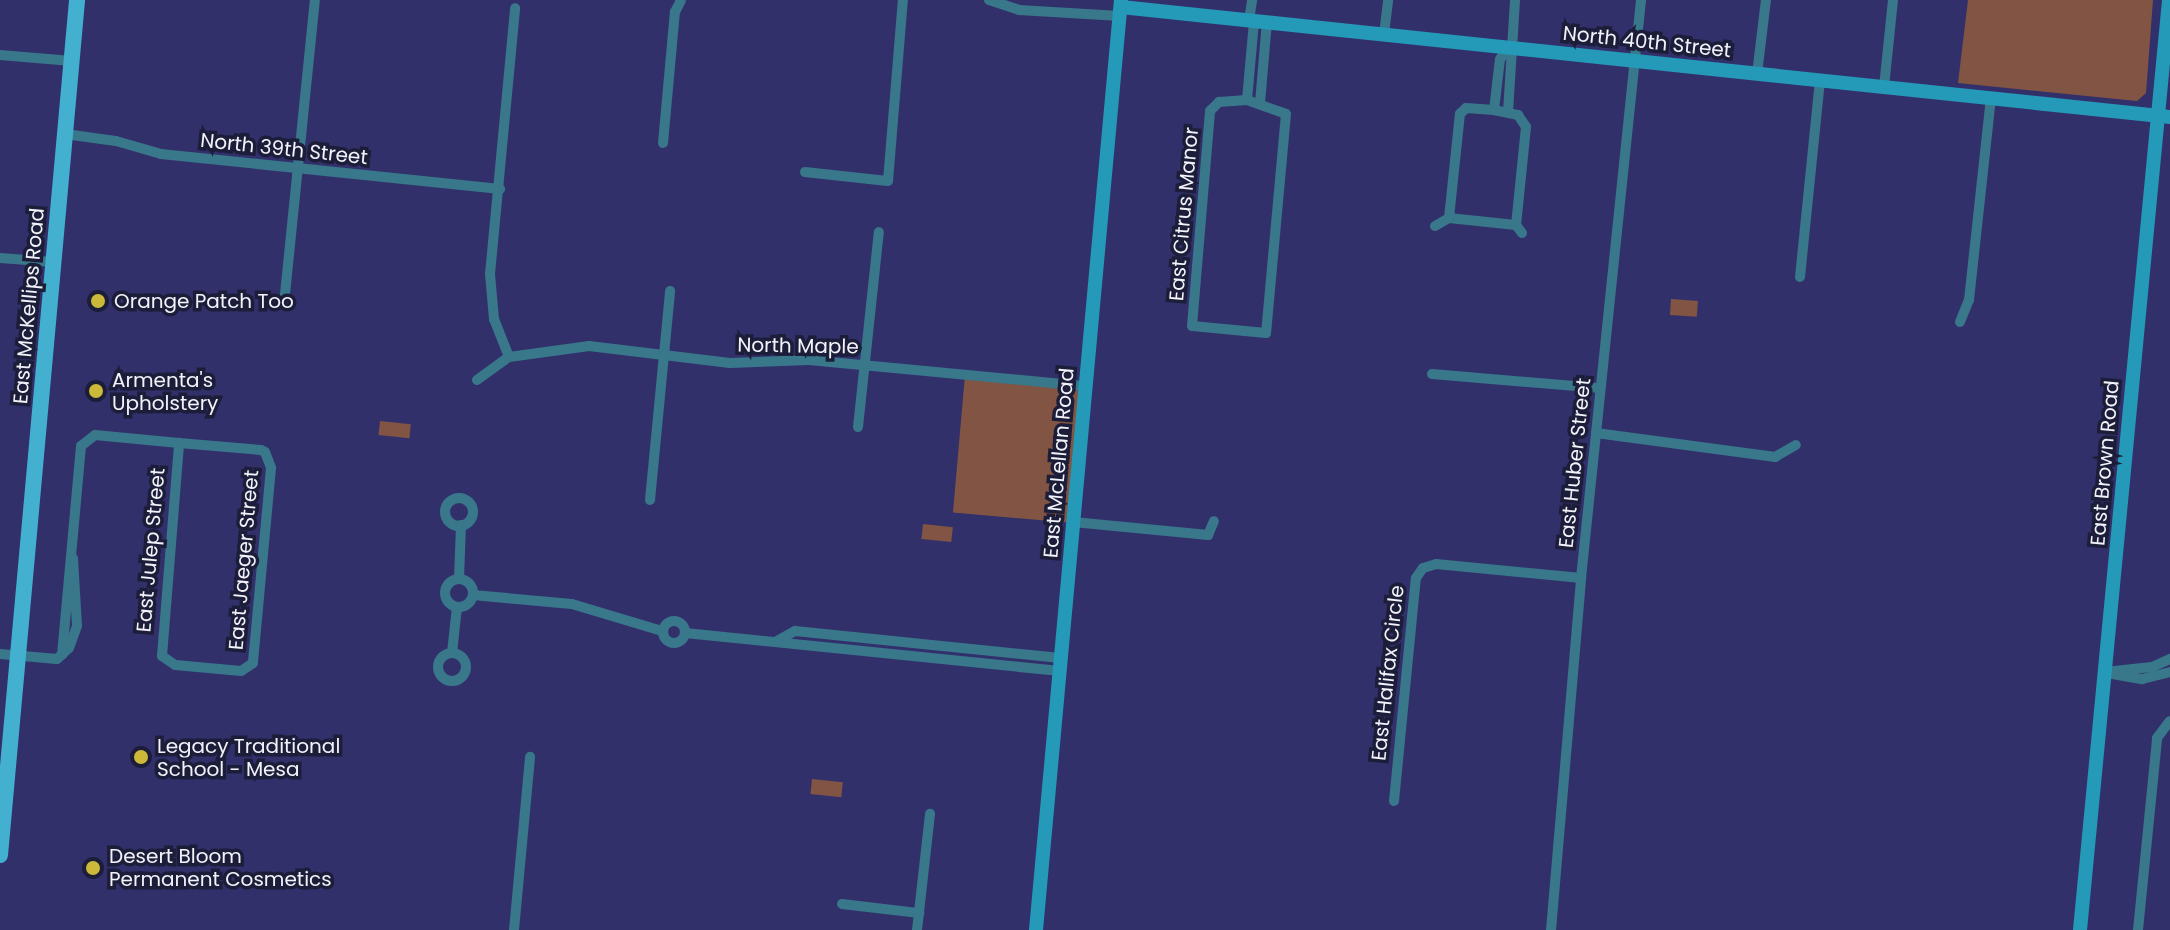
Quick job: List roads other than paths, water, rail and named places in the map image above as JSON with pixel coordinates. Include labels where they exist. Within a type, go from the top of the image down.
[{"type":"main road","name":"East McKellips Road","points":[[0,855],[77,0]]},
{"type":"street","points":[[284,304],[315,0]]},
{"type":"street","points":[[663,143],[675,12],[681,0]]},
{"type":"street","points":[[805,172],[888,181],[903,0]]},
{"type":"street","points":[[989,0],[1019,10],[1121,8]]},
{"type":"street","points":[[1252,0],[1257,21],[1260,103]]},
{"type":"street","points":[[1384,34],[1388,0]]},
{"type":"street","points":[[1508,112],[1515,0]]},
{"type":"street","name":"East Huber Street","points":[[1551,930],[1581,578],[1641,0]]},
{"type":"street","points":[[1757,74],[1766,0]]},
{"type":"street","points":[[1884,87],[1893,0]]},
{"type":"street","name":"East Brown Road","points":[[2080,930],[2164,116],[2169,0]]},
{"type":"street","points":[[477,380],[509,357],[494,319],[490,274],[515,8]]},
{"type":"street","name":"North 40th Street","points":[[1121,8],[2164,116]]},
{"type":"street","name":"East McLellan Road","points":[[1036,930],[1121,8]]},
{"type":"street","points":[[1247,100],[1257,21]]},
{"type":"street","points":[[1494,110],[1500,59],[1511,47]]},
{"type":"street","points":[[0,55],[72,61]]},
{"type":"street","points":[[1800,277],[1820,80]]},
{"type":"street","points":[[1497,89],[1511,90]]},
{"type":"street","points":[[1960,322],[1969,300],[1991,97]]},
{"type":"street","name":"East Citrus Manor","points":[[1247,100],[1260,103],[1286,114],[1266,333],[1192,326],[1210,111],[1219,102],[1247,100]]},
{"type":"street","points":[[1435,226],[1449,218],[1519,229],[1527,135],[1525,121],[1508,112],[1466,108],[1458,119],[1449,218]]},
{"type":"street","name":"North 39th Street","points":[[65,134],[161,154],[500,189]]},
{"type":"street","points":[[858,427],[879,232]]},
{"type":"street","points":[[0,258],[54,262]]},
{"type":"street","points":[[650,500],[670,291]]},
{"type":"street","name":"North Maple","points":[[509,357],[589,346],[730,363],[809,360],[1086,386]]},
{"type":"street","points":[[1432,374],[1600,388]]},
{"type":"street","points":[[1596,433],[1775,457],[1796,445]]},
{"type":"street","points":[[62,655],[81,446],[88,436],[179,443]]},
{"type":"street","name":"East Jaeger Street","points":[[179,443],[261,450],[271,468],[250,666]]},
{"type":"street","name":"East Julep Street","points":[[179,443],[160,649],[165,660],[241,671],[250,666]]},
{"type":"street","points":[[1073,522],[1208,535],[1214,521]]},
{"type":"street","points":[[452,653],[457,607],[445,593],[459,579],[461,525]]},
{"type":"street","points":[[0,654],[62,655],[75,640],[78,622],[71,547]]},
{"type":"street","name":"East Halifax Circle","points":[[1394,801],[1416,578],[1423,568],[1436,564],[1581,578]]},
{"type":"street","points":[[457,607],[468,604],[473,595],[471,586],[459,579]]},
{"type":"street","points":[[473,595],[572,604],[662,631],[674,643],[685,633]]},
{"type":"street","points":[[662,631],[675,620],[685,633],[971,663],[1060,665]]},
{"type":"street","points":[[65,621],[78,622]]},
{"type":"street","points":[[775,642],[795,631],[1011,654],[1030,662]]},
{"type":"street","points":[[841,650],[843,636]]},
{"type":"street","points":[[971,663],[973,649]]},
{"type":"street","points":[[1010,666],[1011,654]]},
{"type":"street","points":[[2105,672],[2136,679],[2168,667]]},
{"type":"street","points":[[2138,930],[2157,738],[2167,723]]},
{"type":"street","points":[[514,930],[530,757]]},
{"type":"street","points":[[917,930],[930,814]]},
{"type":"street","points":[[842,904],[919,913]]},
{"type":"place","name":"Orange Patch Too","points":[[98,301]]},
{"type":"place","name":"Armenta's Upholstery","points":[[96,391]]},
{"type":"place","name":"Legacy Traditional School - Mesa","points":[[141,757]]},
{"type":"place","name":"Desert Bloom Permanent Cosmetics","points":[[93,868]]}]
